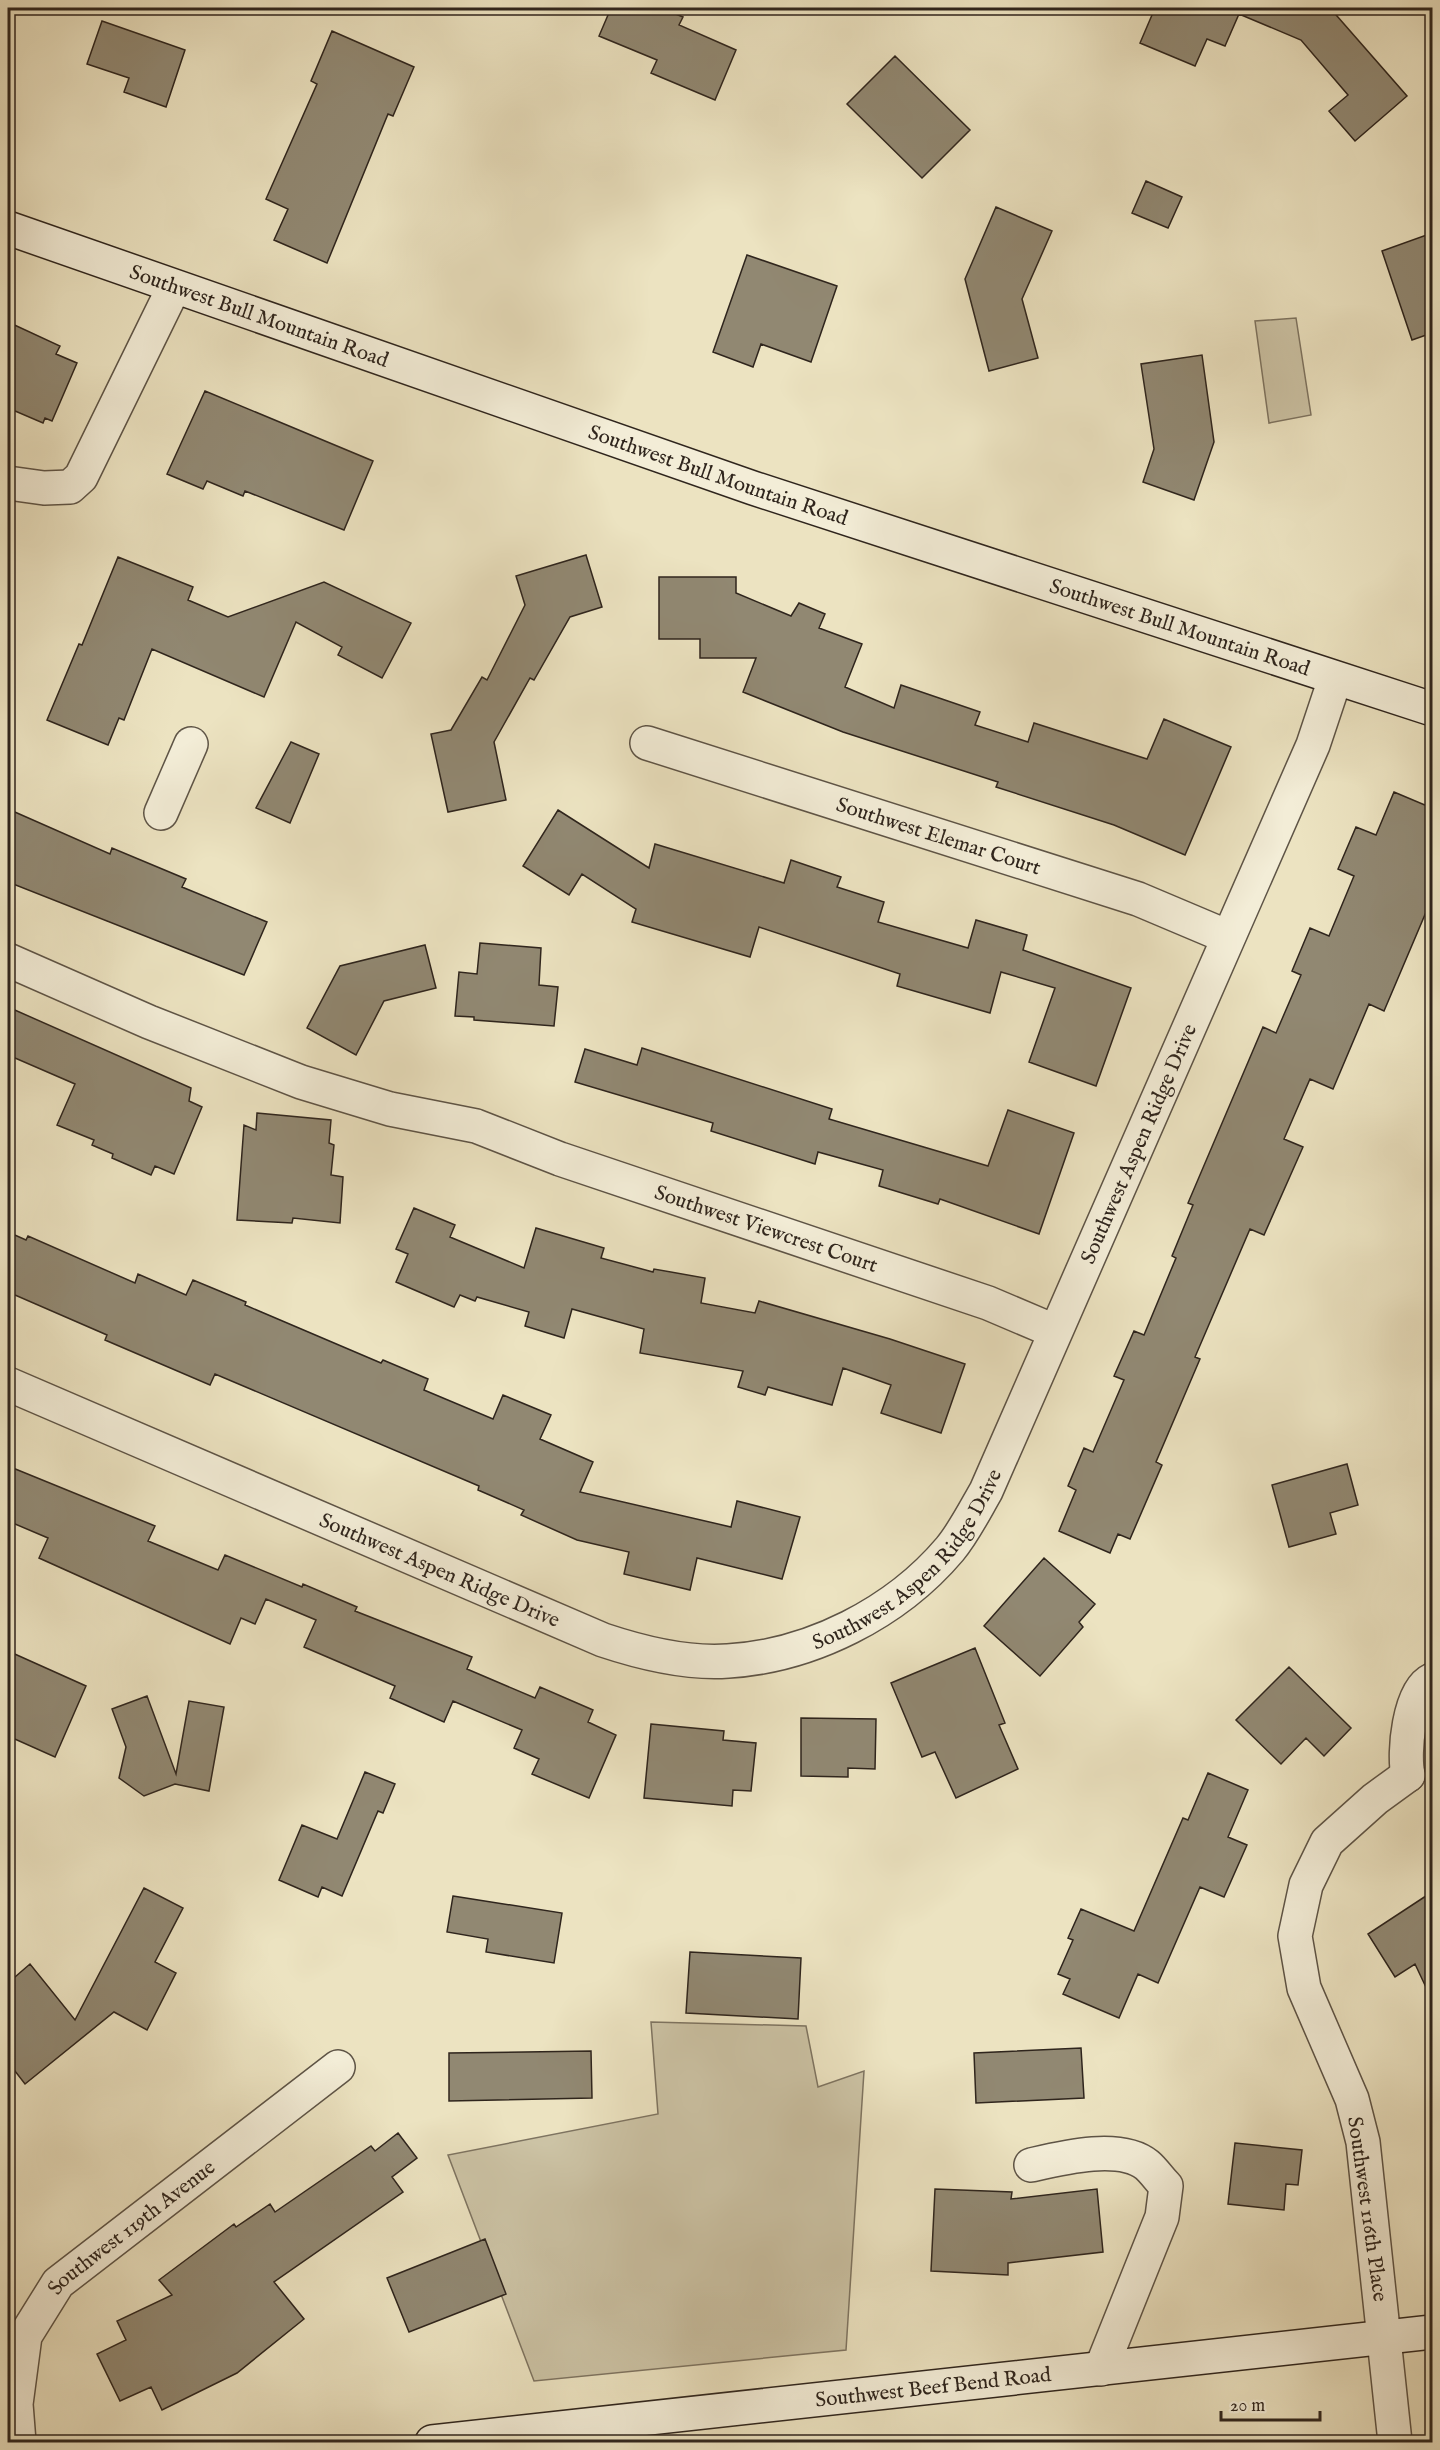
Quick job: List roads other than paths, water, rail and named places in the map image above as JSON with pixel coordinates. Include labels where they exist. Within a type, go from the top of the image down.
[{"type":"street","name":"Southwest Bull Mountain Road","points":[[8,228],[753,488],[1432,709]]},
{"type":"street","points":[[8,483],[44,488],[70,488],[89,463],[174,287]]},
{"type":"street","name":"Southwest Aspen Ridge Drive","points":[[8,1384],[603,1640],[638,1651],[727,1661],[764,1657],[808,1645],[869,1618],[898,1597],[950,1549],[986,1491],[1054,1331],[1313,745],[1335,679]]},
{"type":"street","name":"Southwest Elemar Court","points":[[647,743],[1138,899],[1228,937]]},
{"type":"street","points":[[161,813],[191,744]]},
{"type":"street","name":"Southwest Viewcrest Court","points":[[8,960],[149,1022],[300,1082],[390,1109],[476,1126],[560,1159],[988,1303],[1054,1331]]},
{"type":"street","name":"Southwest 116th Place","points":[[1395,2442],[1363,2142],[1352,2099],[1304,1988],[1294,1936],[1306,1885],[1327,1842],[1375,1799],[1420,1779],[1405,1761],[1416,1698],[1432,1680]]},
{"type":"street","name":"Southwest 119th Avenue","points":[[19,2442],[16,2404],[25,2336],[58,2283],[338,2067]]},
{"type":"street","points":[[1030,2165],[1084,2153],[1119,2155],[1145,2163],[1166,2186],[1162,2217],[1101,2370]]},
{"type":"street","name":"Southwest Beef Bend Road","points":[[432,2442],[1432,2332]]}]
